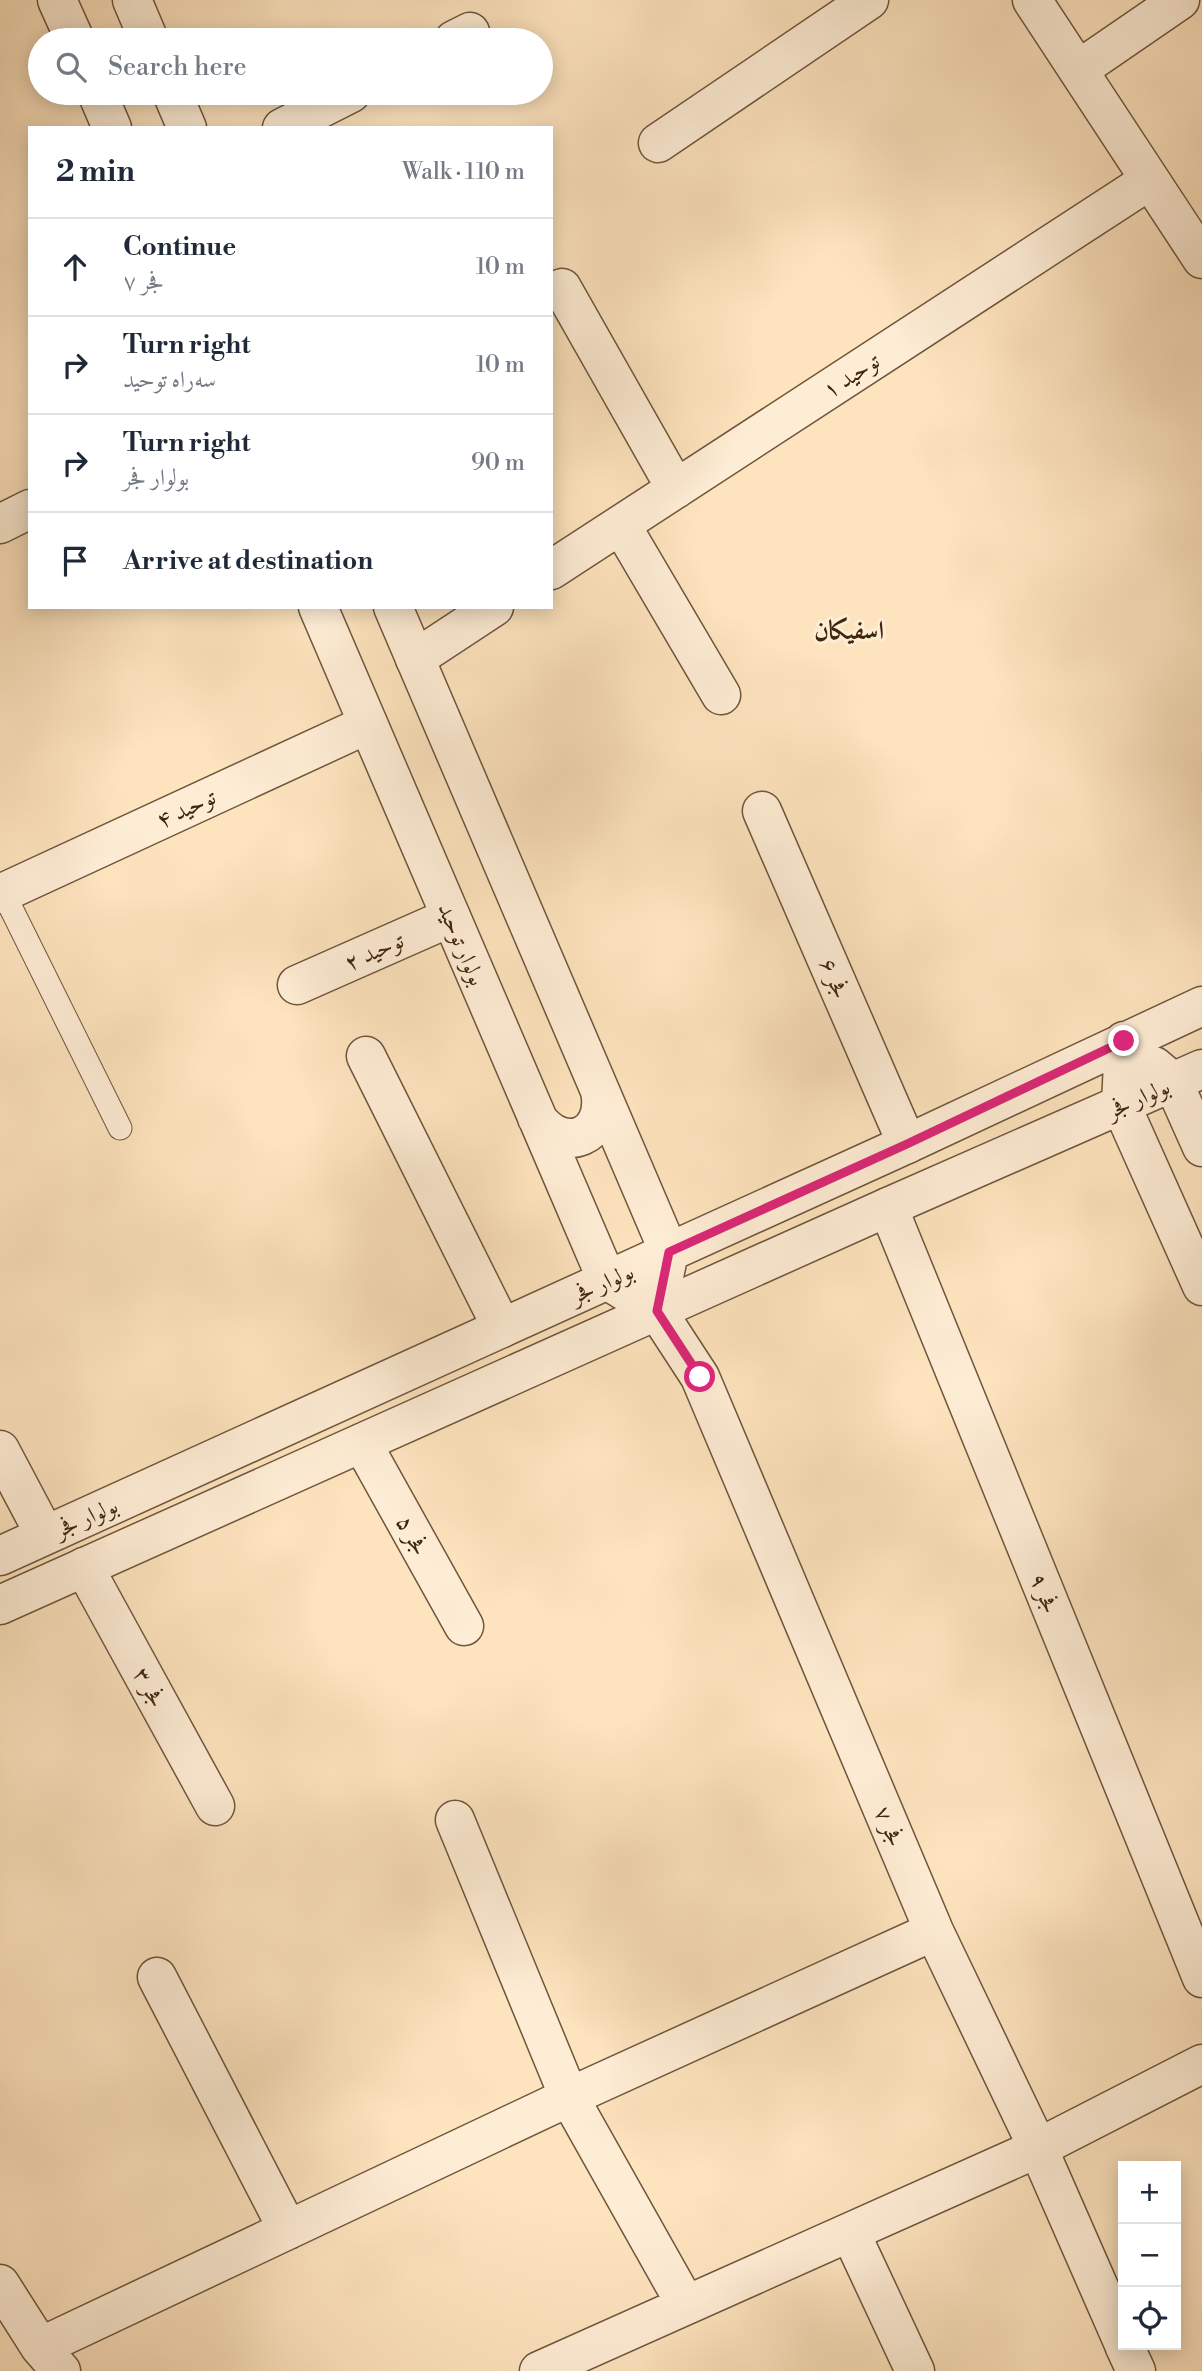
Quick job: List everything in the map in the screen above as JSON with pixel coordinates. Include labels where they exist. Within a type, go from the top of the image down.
[{"type":"street","points":[[57,0],[70,28]]},
{"type":"street","points":[[132,0],[144,28]]},
{"type":"street","points":[[658,143],[869,0]]},
{"type":"street","points":[[1032,0],[1202,259]]},
{"type":"street","points":[[1078,70],[1180,0]]},
{"type":"street","points":[[102,105],[111,126]]},
{"type":"street","points":[[177,105],[186,126]]},
{"type":"street","points":[[286,126],[327,105]]},
{"type":"street","name":"توحید ۱","points":[[553,569],[1150,180]]},
{"type":"street","points":[[562,288],[676,489]]},
{"type":"street","points":[[0,524],[28,510]]},
{"type":"street","points":[[621,524],[721,695]]},
{"type":"street","name":"بولوار توحید","points":[[319,609],[607,1280]]},
{"type":"street","points":[[394,609],[669,1252],[657,1311],[607,1280]]},
{"type":"street","points":[[415,659],[491,609]]},
{"type":"street","name":"توحید ۴","points":[[2,893],[368,724]]},
{"type":"street","name":"فجر ۶","points":[[762,811],[907,1144]]},
{"type":"street","name":"توحید ۲","points":[[297,985],[451,917]]},
{"type":"street","name":"بولوار فجر","points":[[0,1556],[907,1144],[1202,1006]]},
{"type":"street","points":[[1202,1147],[1187,1075],[1124,1041],[1121,1105],[1202,1286]]},
{"type":"street","points":[[366,1056],[502,1328]]},
{"type":"street","name":"بولوار فجر","points":[[0,1605],[1187,1075]]},
{"type":"street","points":[[537,1118],[545,1129],[556,1136],[569,1139],[582,1136],[594,1129],[601,1118],[603,1104],[600,1091]]},
{"type":"street","name":"فجر ۹","points":[[888,1207],[1202,1978]]},
{"type":"street","name":"فجر ۷","points":[[657,1311],[700,1377],[934,1931],[1038,2148],[1118,2329]]},
{"type":"street","name":"فجر ۵","points":[[362,1443],[464,1626]]},
{"type":"street","points":[[0,1450],[46,1535]]},
{"type":"street","name":"فجر ۳","points":[[84,1567],[215,1806]]},
{"type":"street","points":[[455,1820],[569,2097],[686,2305]]},
{"type":"street","points":[[0,2284],[51,2359],[288,2230],[569,2097],[934,1931]]},
{"type":"street","points":[[157,1977],[288,2230]]},
{"type":"street","points":[[539,2371],[1038,2148],[1202,2064]]},
{"type":"street","points":[[850,2232],[915,2371]]},
{"type":"street","name":"فجر ۷","points":[[1127,2350],[1136,2371]]},
{"type":"lane","points":[[2,893],[120,1128]]},
{"type":"district","name":"اسفیکان","points":[[849,630]]},
{"type":"route","points":[[700,1377],[657,1311],[669,1252],[907,1144],[1124,1041]]}]
